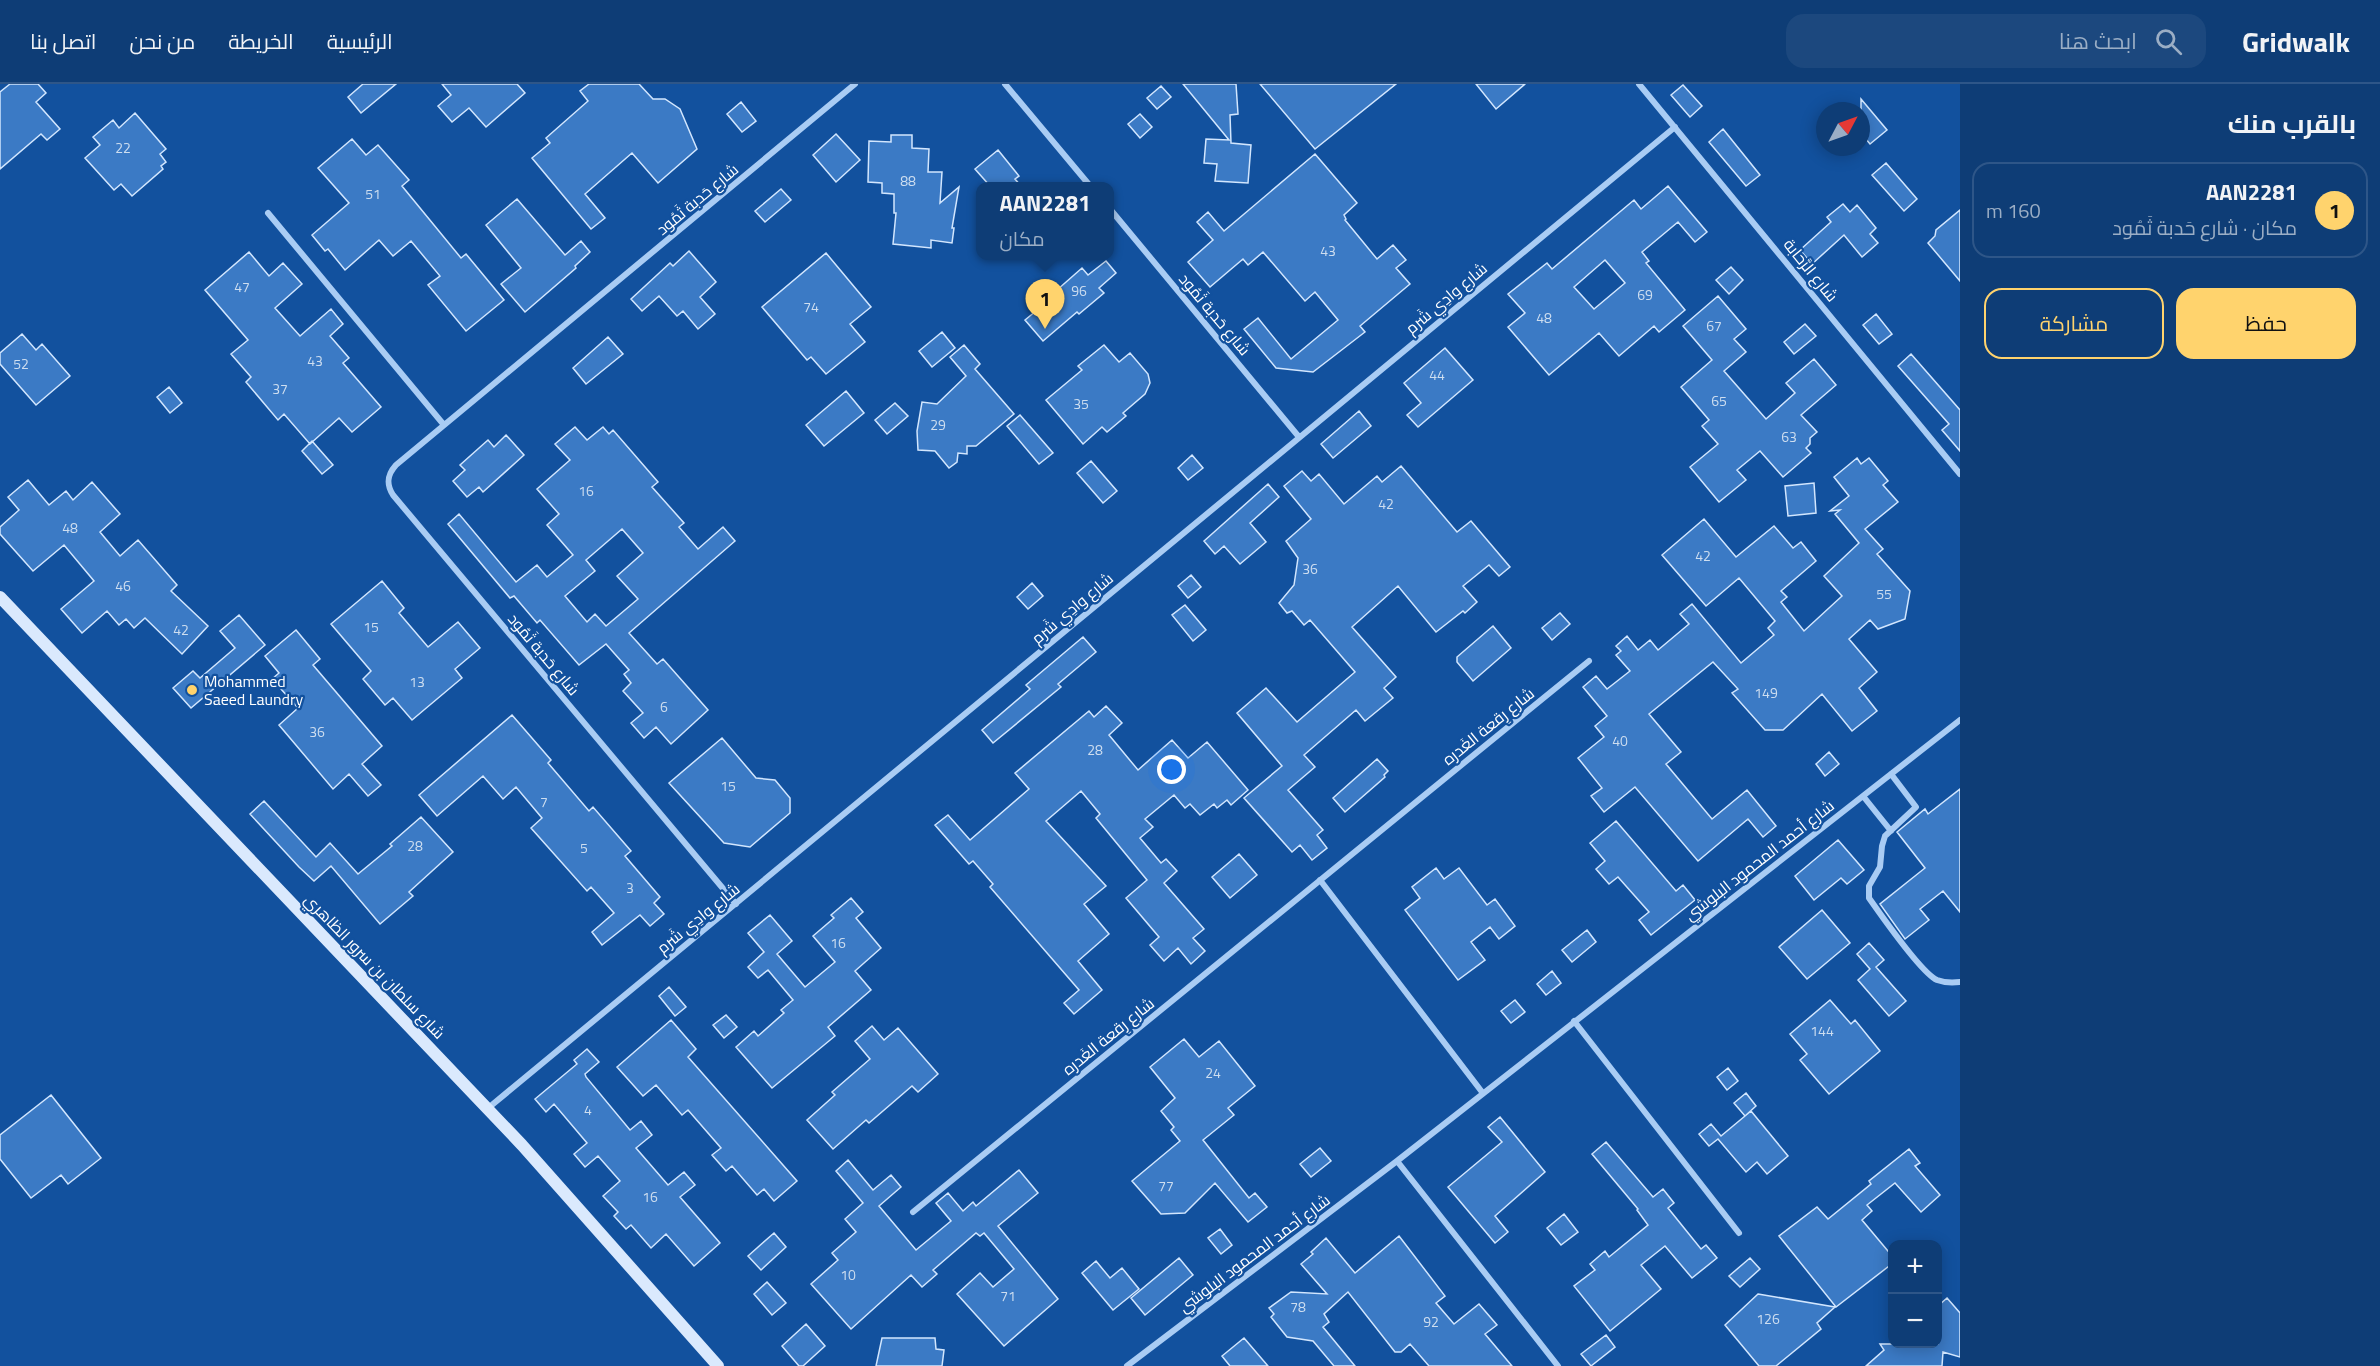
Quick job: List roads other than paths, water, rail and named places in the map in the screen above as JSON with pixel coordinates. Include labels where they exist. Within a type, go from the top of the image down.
[{"type":"street","name":"شارع حَدبة ثَمُود","points":[[736,904],[389,488],[387,480],[396,465],[855,84]]},
{"type":"street","points":[[1005,84],[1087,182]]},
{"type":"street","name":"شارع الرَّحابة","points":[[1639,84],[1960,474]]},
{"type":"street","name":"شارع وادِي شَرم","points":[[486,1109],[1675,127]]},
{"type":"street","points":[[268,213],[444,425]]},
{"type":"street","name":"شارع حَدبة ثَمُود","points":[[1114,214],[1299,437]]},
{"type":"street","name":"شارع سلطان بن سرور الظاهري","points":[[0,597],[522,1145],[718,1366]]},
{"type":"street","name":"شارع رِقعة الغَدره","points":[[913,1212],[1589,661]]},
{"type":"street","name":"شارع أحمد المحمود البلوشي","points":[[1127,1366],[1397,1161],[1482,1092],[1960,720]]},
{"type":"street","points":[[1891,774],[1916,807],[1883,841],[1882,860],[1869,886],[1869,898],[1935,979],[1950,984],[1960,982]]},
{"type":"street","points":[[1863,796],[1891,831]]},
{"type":"street","points":[[1320,880],[1482,1092]]},
{"type":"street","points":[[1574,1021],[1739,1233]]},
{"type":"street","points":[[1397,1161],[1558,1366]]},
{"type":"place","name":"AAN2281","points":[[1045,329]]},
{"type":"place","name":"Mohammed Saeed Laundry","points":[[192,690]]}]
